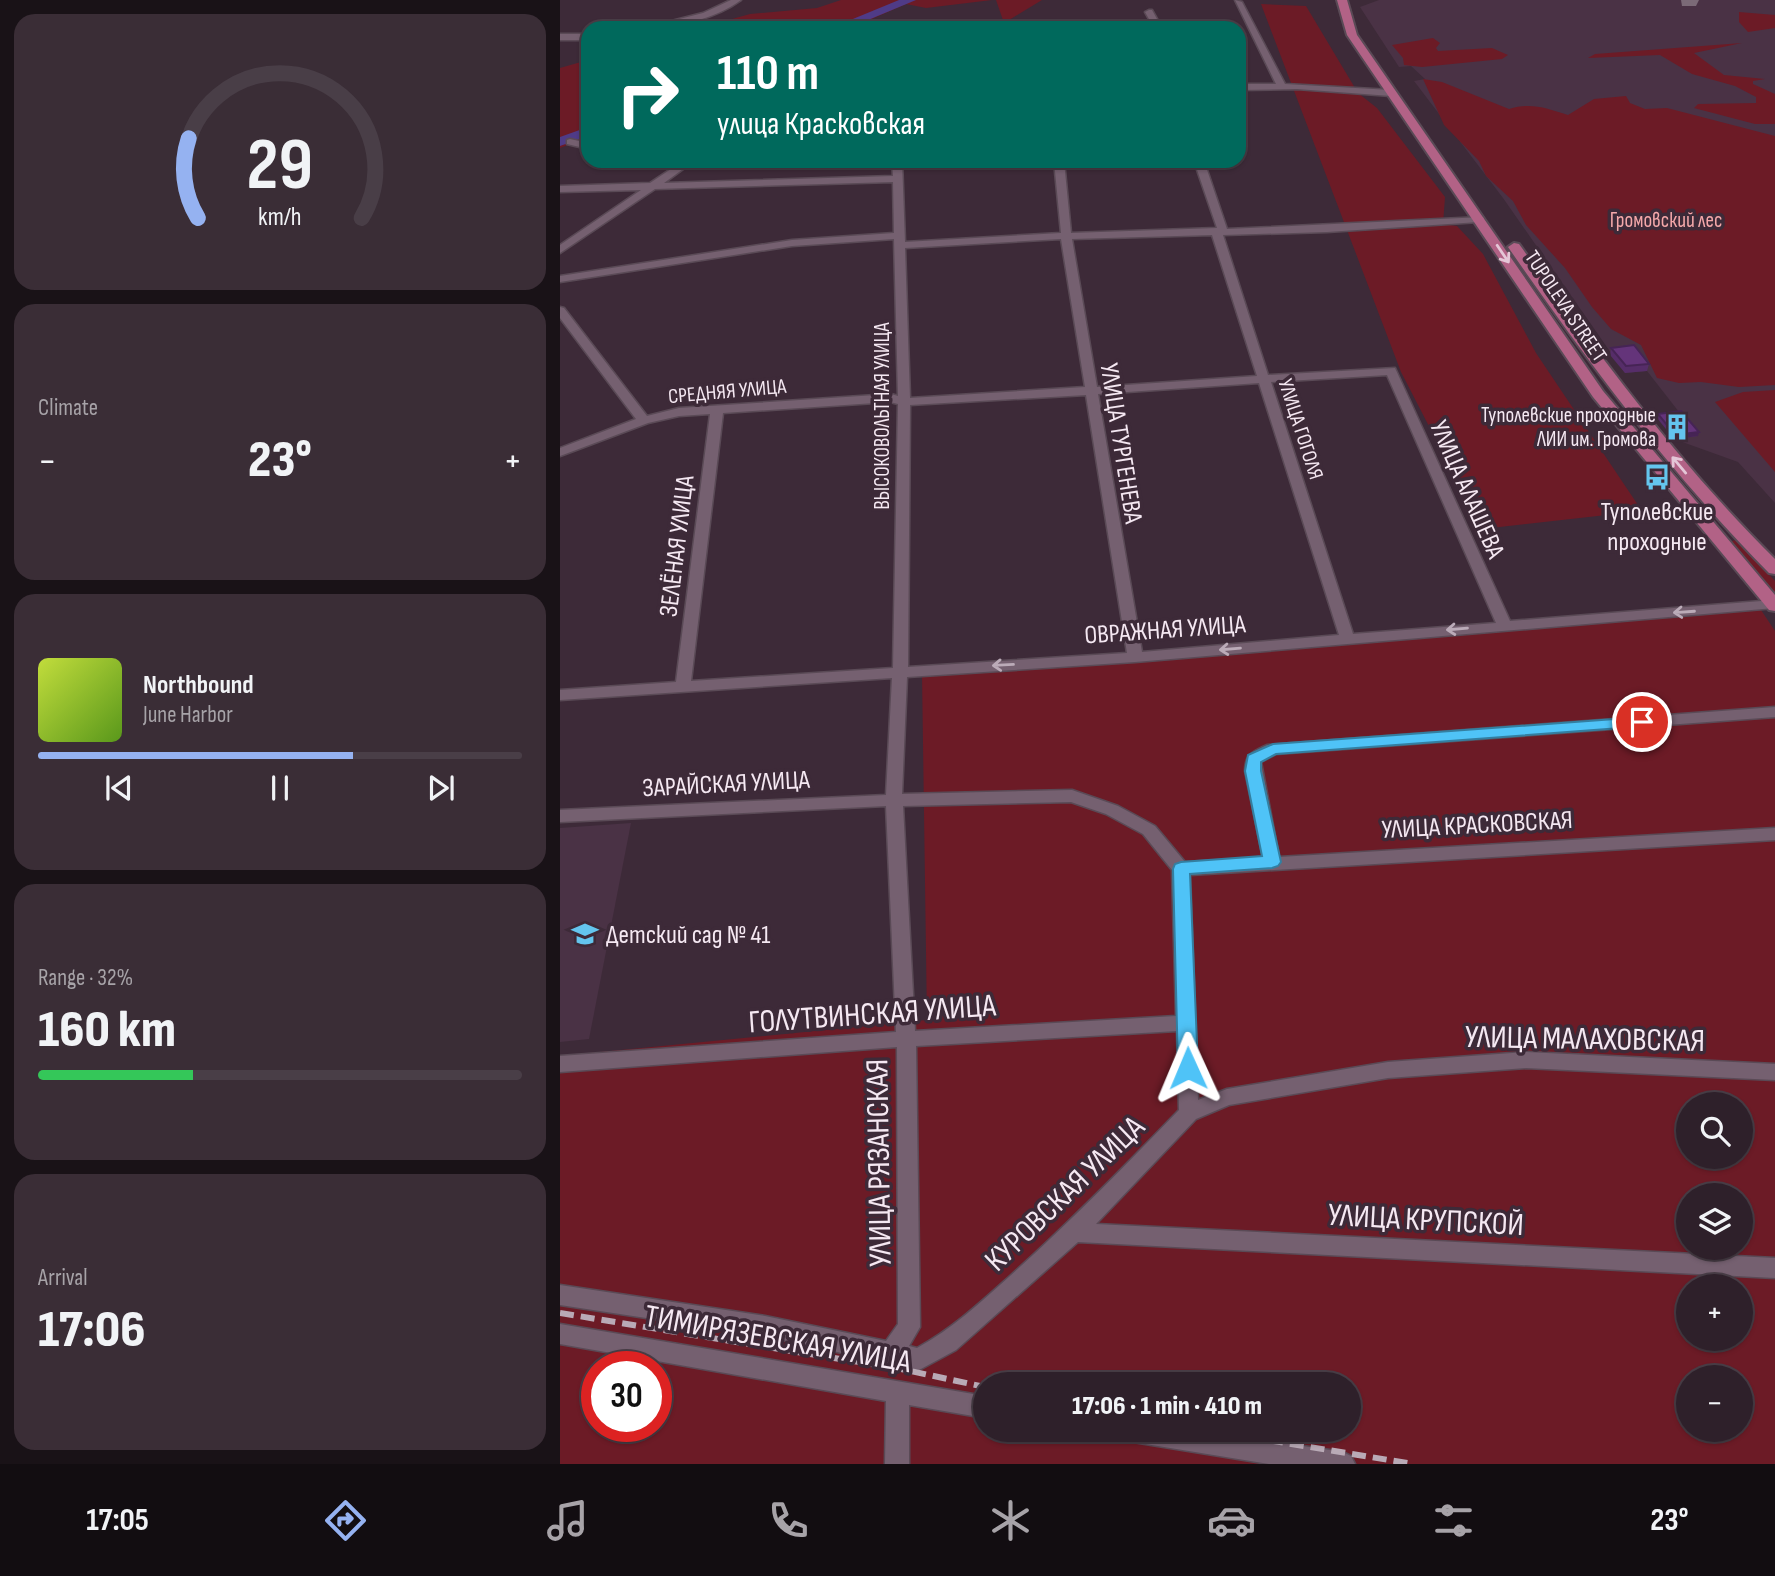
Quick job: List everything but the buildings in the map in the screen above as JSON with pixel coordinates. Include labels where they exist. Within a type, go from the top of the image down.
[{"type":"main road","name":"TUPOLEVA STREET","points":[[1343,7],[1352,35],[1598,394],[1774,605]]},
{"type":"main road","name":"TUPOLEVA STREET","points":[[1343,7],[1622,397],[1720,514],[1775,569]]},
{"type":"street","points":[[679,21],[706,15],[737,0]]},
{"type":"street","points":[[1238,2],[1282,86]]},
{"type":"street","points":[[1150,12],[1154,21]]},
{"type":"street","points":[[560,37],[581,37]]},
{"type":"street","points":[[1246,87],[1282,86],[1391,93]]},
{"type":"street","points":[[570,142],[581,144]]},
{"type":"street","points":[[560,250],[680,168]]},
{"type":"street","name":"ВЫСОКОВОЛЬТНАЯ УЛИЦА","points":[[894,800],[900,671],[904,402],[897,168]]},
{"type":"street","name":"УЛИЦА ТУРГЕНЕВА","points":[[1060,168],[1066,236],[1135,657]]},
{"type":"street","name":"УЛИЦА ГОГОЛЯ","points":[[1201,168],[1347,639]]},
{"type":"street","points":[[560,190],[896,179]]},
{"type":"street","points":[[560,279],[792,243],[1327,229],[1479,219]]},
{"type":"street","points":[[560,310],[644,420]]},
{"type":"street","name":"СРЕДНЯЯ УЛИЦА","points":[[560,452],[644,420],[679,412],[891,398],[904,402],[1391,371]]},
{"type":"street","name":"УЛИЦА АЛАШЕВА","points":[[1391,371],[1504,625]]},
{"type":"street","name":"ЗЕЛЁНАЯ УЛИЦА","points":[[683,687],[717,410]]},
{"type":"street","name":"ОВРАЖНАЯ УЛИЦА","points":[[560,695],[1135,657],[1774,605]]},
{"type":"street","points":[[1272,862],[1253,771],[1253,759],[1273,749],[1775,712]]},
{"type":"street","name":"ЗАРАЙСКАЯ УЛИЦА","points":[[560,816],[894,800],[1072,796],[1112,810],[1149,830],[1181,869]]},
{"type":"street","name":"УЛИЦА РЯЗАНСКАЯ","points":[[891,1352],[909,1328],[906,1039],[894,800]]},
{"type":"street","name":"УЛИЦА КРАСКОВСКАЯ","points":[[1181,869],[1775,834]]},
{"type":"street","points":[[1181,869],[1189,1113]]},
{"type":"street","name":"ГОЛУТВИНСКАЯ УЛИЦА","points":[[560,1064],[906,1039],[1187,1023]]},
{"type":"street","name":"УЛИЦА МАЛАХОВСКАЯ","points":[[1189,1113],[1227,1097],[1388,1070],[1526,1060],[1775,1072]]},
{"type":"street","name":"КУРОВСКАЯ УЛИЦА","points":[[891,1352],[919,1359],[947,1343],[973,1323],[1074,1232],[1189,1113]]},
{"type":"street","name":"УЛИЦА КРУПСКОЙ","points":[[1074,1232],[1775,1268]]},
{"type":"street","points":[[560,1296],[765,1326],[891,1352]]},
{"type":"street","name":"ТИМИРЯЗЕВСКАЯ УЛИЦА","points":[[560,1334],[973,1405]]},
{"type":"street","points":[[897,1464],[898,1393]]},
{"type":"street","points":[[1203,1442],[1343,1464]]},
{"type":"shaded area","points":[[1379,0],[1775,0],[1775,503],[1738,462],[1674,439],[1697,435],[1647,371],[1625,373],[1503,198],[1414,81],[1425,79],[1411,66],[1399,67],[1360,7]]},
{"type":"shaded area","name":"Детский сад № 41","points":[[631,823],[589,1039],[560,1042],[560,828]]},
{"type":"green space","points":[[841,0],[992,0],[926,8],[906,4],[867,21],[725,21],[750,14],[817,8]]},
{"type":"green space","points":[[996,0],[1042,0],[1007,21],[1003,21]]},
{"type":"green space","points":[[1261,4],[1306,6],[1358,93],[1377,108],[1445,197],[1443,224],[1457,226],[1483,254],[1536,353],[1642,511],[1482,529],[1401,372]]},
{"type":"green space","points":[[1739,12],[1775,15],[1775,28],[1748,32],[1739,22]]},
{"type":"green space","points":[[1433,38],[1440,43],[1436,48],[1438,51],[1492,48],[1508,55],[1502,59],[1422,67],[1404,65],[1403,58],[1392,45]]},
{"type":"green space","points":[[1742,43],[1694,53],[1724,75],[1765,79],[1753,81],[1753,84],[1775,94],[1775,124],[1755,124],[1694,108],[1698,104],[1756,103],[1756,97],[1735,86],[1692,74],[1660,55],[1588,58],[1595,54]]},
{"type":"green space","points":[[581,62],[581,140],[560,148],[560,68]]},
{"type":"green space","name":"Громовский лес","points":[[1423,79],[1442,82],[1509,109],[1531,106],[1568,115],[1594,99],[1626,96],[1630,103],[1645,109],[1667,108],[1775,136],[1775,385],[1739,387],[1701,382],[1679,383],[1657,378],[1641,345],[1611,329],[1565,268],[1526,225],[1513,201],[1486,176],[1479,161],[1444,125]]},
{"type":"green space","points":[[1775,390],[1775,472],[1715,402],[1743,392]]},
{"type":"green space","points":[[1736,540],[1775,581],[1775,597],[1728,542]]},
{"type":"green space","points":[[1761,610],[1775,631],[1775,1464],[560,1464],[560,1056],[927,1020],[922,674],[1187,657]]},
{"type":"waterway","points":[[855,21],[910,0]]},
{"type":"waterway","points":[[560,142],[581,134]]},
{"type":"railway","points":[[560,1313],[901,1369],[973,1384]]},
{"type":"railway","points":[[1280,1442],[1413,1464]]},
{"type":"place","name":"Туполевские проходные ЛИИ им. Громова","points":[[1677,427]]},
{"type":"place","name":"Туполевские проходные","points":[[1657,477]]},
{"type":"place","name":"Детский сад № 41","points":[[585,934]]},
{"type":"route","points":[[1188,1068],[1181,869],[1272,862],[1253,771],[1253,759],[1273,749],[1642,722]]}]
